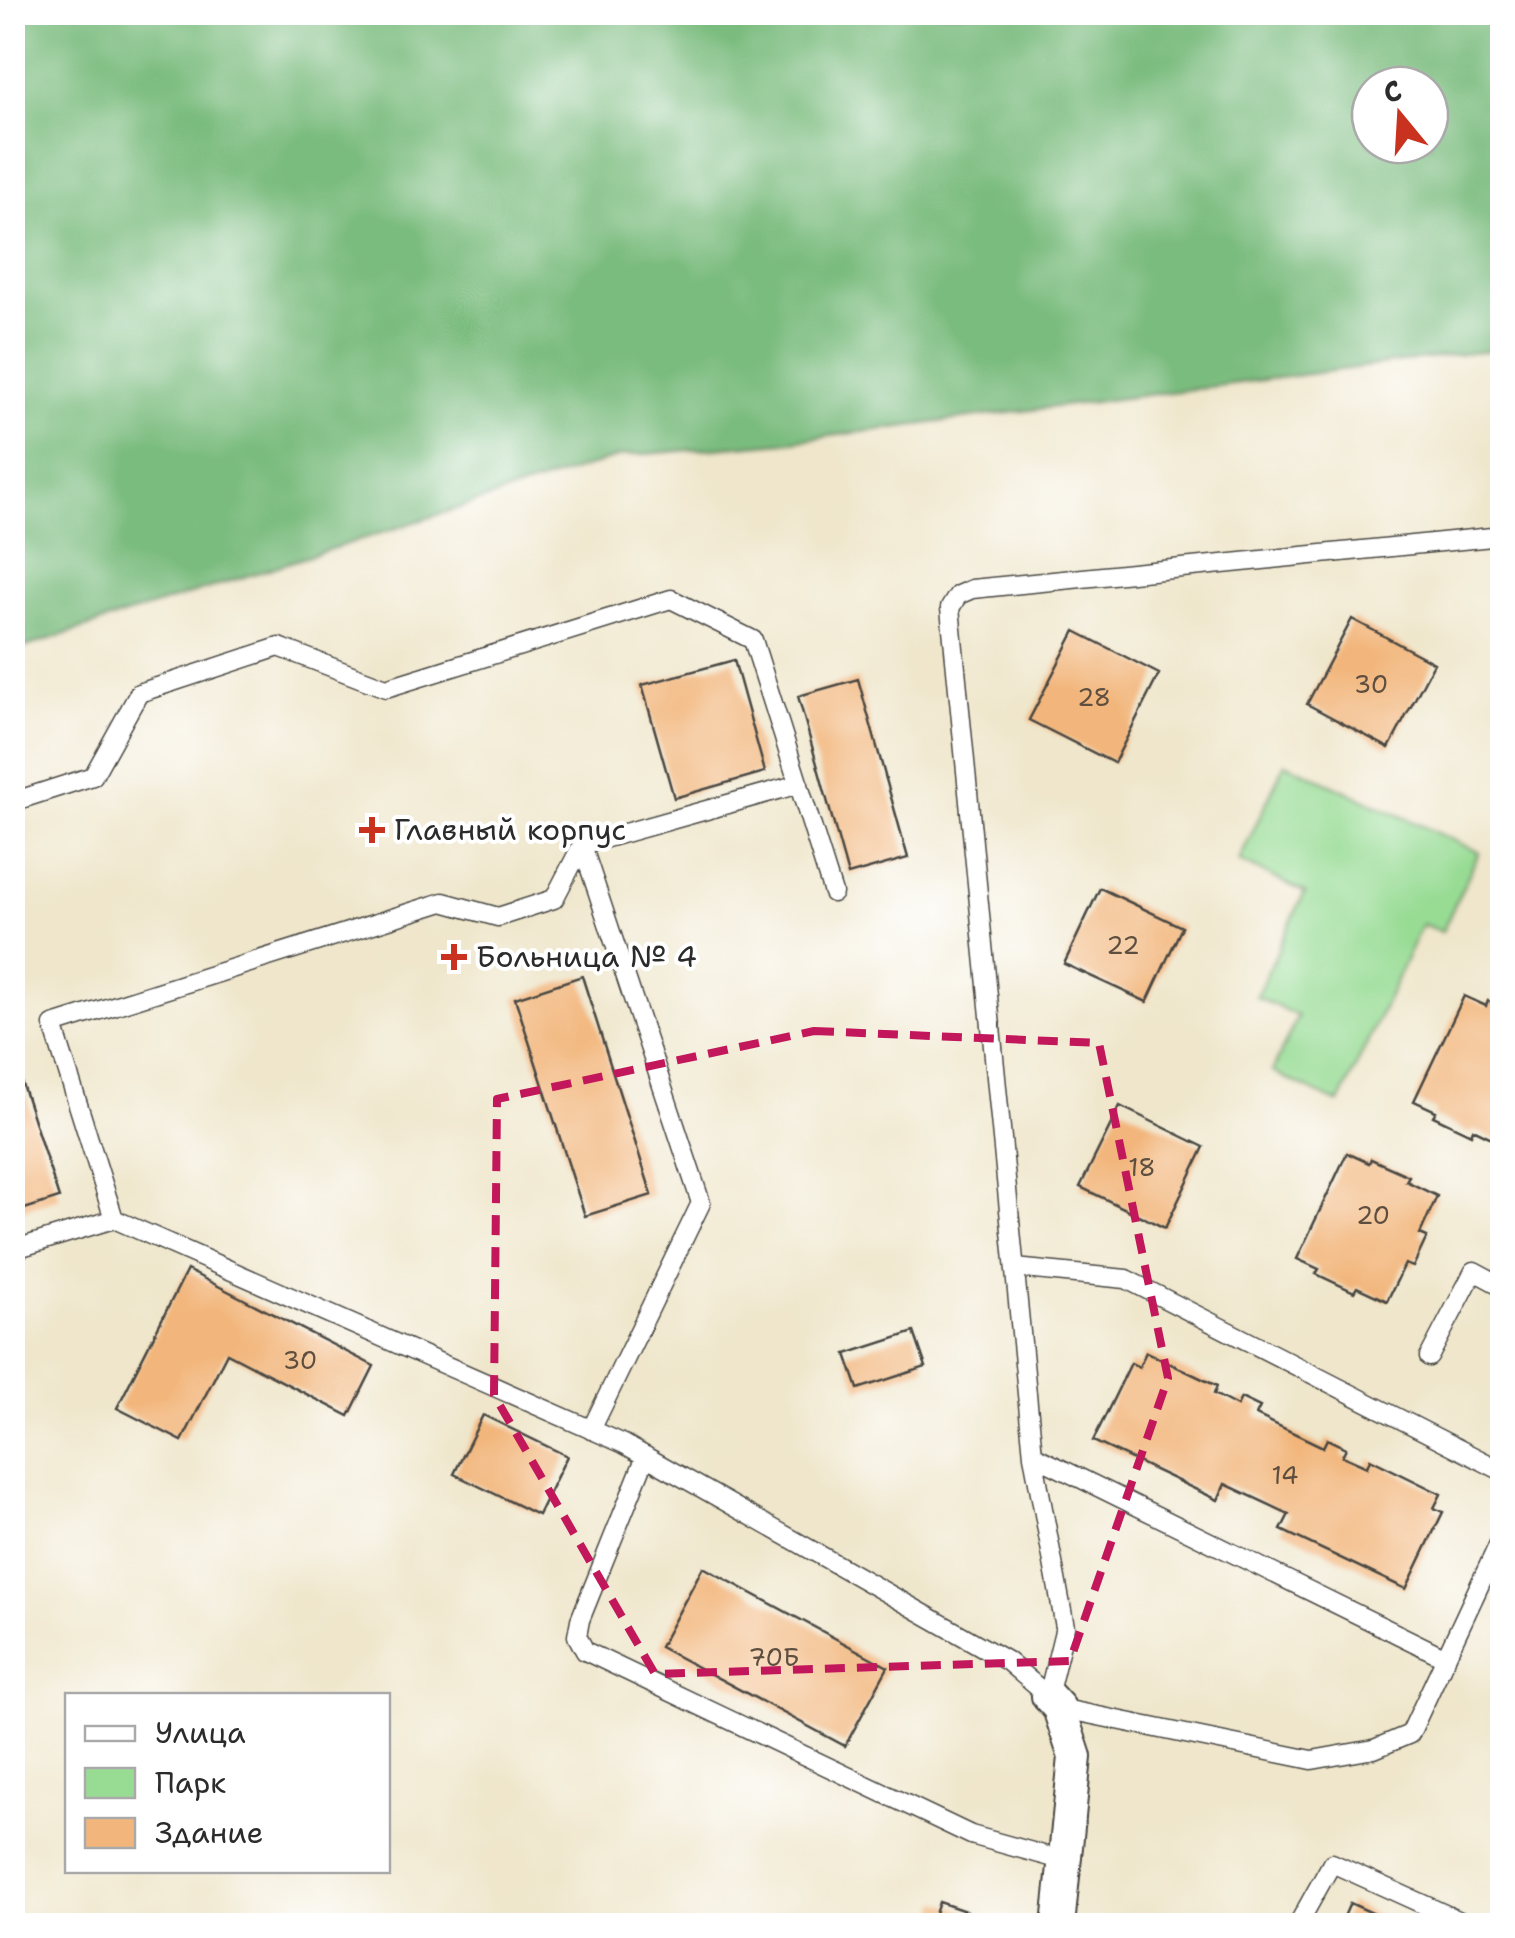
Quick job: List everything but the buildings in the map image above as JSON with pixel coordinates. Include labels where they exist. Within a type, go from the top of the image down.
[{"type":"street","points":[[1054,1702],[1076,1757],[1058,1926]]},
{"type":"lane","points":[[1054,1702],[1065,1627],[1033,1456],[950,608],[958,596],[972,589],[1502,536]]},
{"type":"lane","points":[[12,802],[93,776],[140,693],[279,647],[386,688],[671,598],[753,640],[833,893]]},
{"type":"lane","points":[[114,1219],[53,1026],[443,902],[498,917],[554,899],[582,845],[799,784]]},
{"type":"lane","points":[[582,845],[701,1203],[591,1430]]},
{"type":"lane","points":[[12,1250],[114,1219],[646,1456],[1007,1661],[1054,1702],[1312,1760],[1374,1749],[1410,1734],[1502,1537]]},
{"type":"lane","points":[[1014,1268],[1126,1279],[1502,1471]]},
{"type":"lane","points":[[1429,1357],[1474,1271],[1502,1286]]},
{"type":"lane","points":[[646,1456],[580,1620],[578,1636],[585,1651],[971,1835],[1065,1861]]},
{"type":"lane","points":[[1033,1456],[1446,1658]]},
{"type":"lane","points":[[1297,1926],[1332,1863],[1471,1926]]},
{"type":"highlighted area","points":[[814,1031],[1099,1043],[1168,1378],[1070,1661],[655,1674],[494,1395],[497,1099]]},
{"type":"green space","points":[[13,12],[1502,13],[1502,349],[784,442],[621,456],[13,651]]},
{"type":"green space","points":[[1285,763],[1479,852],[1442,932],[1422,924],[1339,1103],[1272,1072],[1298,1016],[1256,997],[1305,892],[1239,861]]},
{"type":"place","name":"Главный корпус","points":[[372,830]]},
{"type":"place","name":"Больница № 4","points":[[454,957]]}]
